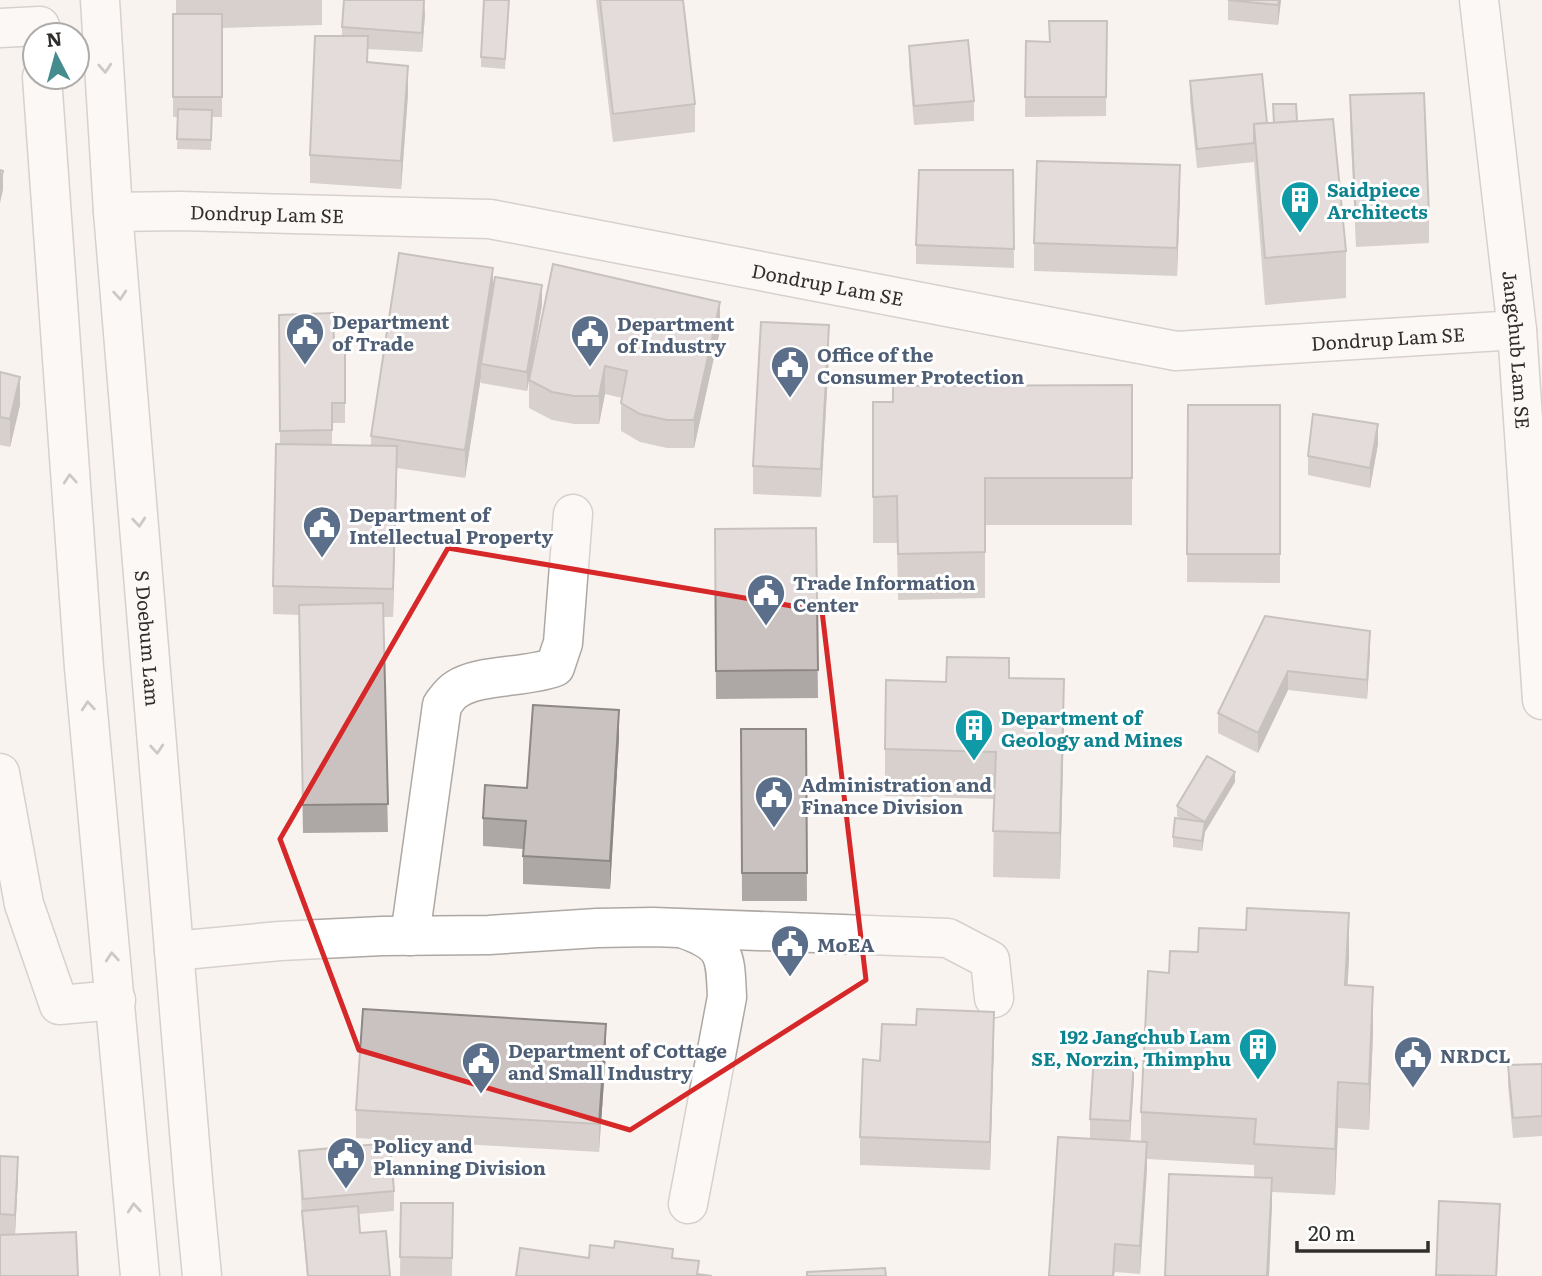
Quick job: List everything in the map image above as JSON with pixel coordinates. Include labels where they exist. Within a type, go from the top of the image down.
[{"type":"main road","name":"S Doebum Lam","points":[[100,0],[113,212],[202,1276]]},
{"type":"main road","name":"Jangchub Lam SE","points":[[1479,0],[1529,329],[1542,700]]},
{"type":"main road","points":[[0,28],[39,20]]},
{"type":"main road","points":[[43,91],[84,668],[140,1276]]},
{"type":"main road","name":"Dondrup Lam SE","points":[[113,212],[179,211],[490,219],[1176,351],[1529,329]]},
{"type":"main road","points":[[410,936],[442,705],[458,688],[487,679],[537,674],[555,667],[563,643],[573,514]]},
{"type":"main road","points":[[0,773],[24,904],[59,1005],[116,1000]]},
{"type":"main road","points":[[174,951],[280,941],[653,927],[948,938],[990,960],[994,998]]},
{"type":"main road","points":[[684,929],[708,937],[719,949],[725,963],[727,997],[688,1204]]},
{"type":"highlighted area","points":[[448,548],[822,611],[866,980],[630,1130],[359,1050],[280,839]]},
{"type":"building","points":[[344,0],[424,0],[422,33],[342,27]]},
{"type":"building","points":[[484,0],[509,0],[505,59],[481,57]]},
{"type":"building","points":[[600,0],[683,0],[695,104],[613,114]]},
{"type":"building","points":[[1228,0],[1279,0],[1278,5]]},
{"type":"building","points":[[173,14],[222,14],[222,97],[173,97]]},
{"type":"building","points":[[1049,21],[1107,21],[1106,97],[1025,97],[1026,41],[1050,42]]},
{"type":"building","points":[[315,36],[368,36],[367,62],[408,66],[401,161],[310,155]]},
{"type":"building","points":[[968,40],[974,101],[914,106],[909,46]]},
{"type":"building","points":[[1262,74],[1267,123],[1254,124],[1254,143],[1197,149],[1190,81]]},
{"type":"building","points":[[1424,93],[1429,215],[1356,219],[1350,95]]},
{"type":"building","points":[[1273,104],[1296,104],[1297,121],[1274,123]]},
{"type":"building","points":[[178,109],[212,110],[211,140],[177,139]]},
{"type":"building","name":"Saidpiece Architects","points":[[1333,119],[1346,251],[1265,258],[1254,124]]},
{"type":"building","points":[[1037,161],[1180,165],[1177,248],[1034,243]]},
{"type":"building","points":[[919,170],[1013,170],[1014,249],[916,245]]},
{"type":"building","points":[[399,253],[493,268],[465,450],[371,436]]},
{"type":"building","points":[[553,264],[720,302],[694,420],[667,420],[640,414],[621,403],[627,371],[605,366],[599,396],[574,396],[552,392],[529,380]]},
{"type":"building","points":[[495,277],[542,285],[527,372],[481,364]]},
{"type":"building","name":"Department of Trade","points":[[333,313],[334,342],[345,342],[345,403],[332,403],[332,430],[280,431],[279,315]]},
{"type":"building","points":[[761,322],[829,325],[821,469],[753,466]]},
{"type":"building","points":[[0,372],[20,377],[10,419],[0,417]]},
{"type":"building","points":[[1132,385],[1132,478],[985,478],[985,552],[898,554],[897,496],[873,497],[873,402],[893,402],[893,386]]},
{"type":"building","points":[[1188,405],[1280,405],[1280,554],[1187,554]]},
{"type":"building","points":[[1313,414],[1378,424],[1370,468],[1308,456]]},
{"type":"building","name":"Department of Intellectual Property","points":[[276,444],[397,446],[393,589],[273,586]]},
{"type":"building","name":"Trade Information Center","points":[[816,528],[818,670],[716,671],[715,529]]},
{"type":"building","points":[[383,603],[388,804],[303,805],[299,605]]},
{"type":"building","points":[[1265,616],[1370,631],[1367,680],[1288,671],[1258,733],[1218,713]]},
{"type":"building","points":[[947,657],[1009,658],[1009,678],[1064,679],[1060,833],[993,831],[996,752],[885,749],[886,680],[946,682]]},
{"type":"building","points":[[533,705],[619,710],[610,861],[523,856],[526,821],[483,818],[485,785],[527,788]]},
{"type":"building","name":"Administration and Finance Division","points":[[741,729],[806,729],[807,873],[742,873]]},
{"type":"building","points":[[1207,756],[1235,772],[1205,822],[1177,806]]},
{"type":"building","points":[[1175,818],[1205,822],[1202,841],[1173,837]]},
{"type":"building","name":"192 Jangchub Lam SE, Norzin, Thimphu","points":[[1247,908],[1349,913],[1345,985],[1373,987],[1369,1084],[1338,1082],[1335,1149],[1254,1144],[1256,1119],[1141,1112],[1148,971],[1169,973],[1170,951],[1198,952],[1199,928],[1246,930]]},
{"type":"building","name":"Department of Cottage and Small Industry","points":[[363,1009],[606,1024],[599,1124],[356,1110]]},
{"type":"building","points":[[917,1009],[994,1012],[990,1142],[860,1137],[863,1059],[880,1061],[882,1024],[916,1025]]},
{"type":"building","points":[[1094,1055],[1134,1058],[1130,1121],[1090,1119]]},
{"type":"building","points":[[1542,1064],[1542,1116],[1513,1118],[1508,1065]]},
{"type":"building","points":[[1058,1137],[1147,1142],[1140,1246],[1115,1244],[1113,1276],[1049,1276]]},
{"type":"building","points":[[390,1143],[394,1191],[303,1199],[299,1151]]},
{"type":"building","points":[[0,1156],[18,1157],[15,1215],[0,1214]]},
{"type":"building","points":[[1169,1174],[1272,1178],[1267,1276],[1165,1276]]},
{"type":"building","points":[[1439,1201],[1500,1204],[1496,1276],[1436,1275]]},
{"type":"building","points":[[401,1203],[453,1203],[452,1258],[400,1257]]},
{"type":"building","points":[[358,1206],[360,1233],[386,1231],[390,1276],[308,1276],[302,1211]]},
{"type":"building","points":[[76,1232],[78,1276],[0,1276],[0,1235]]},
{"type":"building","points":[[615,1241],[673,1249],[672,1258],[699,1261],[697,1274],[712,1276],[516,1276],[520,1248],[589,1258],[590,1245],[614,1248]]},
{"type":"building","points":[[885,1268],[886,1276],[807,1276],[807,1272]]},
{"type":"place","name":"Saidpiece Architects","points":[[1300,234]]},
{"type":"place","name":"Department of Trade","points":[[305,366]]},
{"type":"place","name":"Department of Industry","points":[[590,368]]},
{"type":"place","name":"Office of the Consumer Protection","points":[[790,399]]},
{"type":"place","name":"Department of Intellectual Property","points":[[322,559]]},
{"type":"place","name":"Trade Information Center","points":[[766,627]]},
{"type":"place","name":"Department of Geology and Mines","points":[[974,762]]},
{"type":"place","name":"Administration and Finance Division","points":[[774,829]]},
{"type":"place","name":"MoEA","points":[[790,978]]},
{"type":"place","name":"192 Jangchub Lam SE, Norzin, Thimphu","points":[[1258,1081]]},
{"type":"place","name":"NRDCL","points":[[1413,1089]]},
{"type":"place","name":"Department of Cottage and Small Industry","points":[[481,1095]]},
{"type":"place","name":"Policy and Planning Division","points":[[346,1190]]}]
